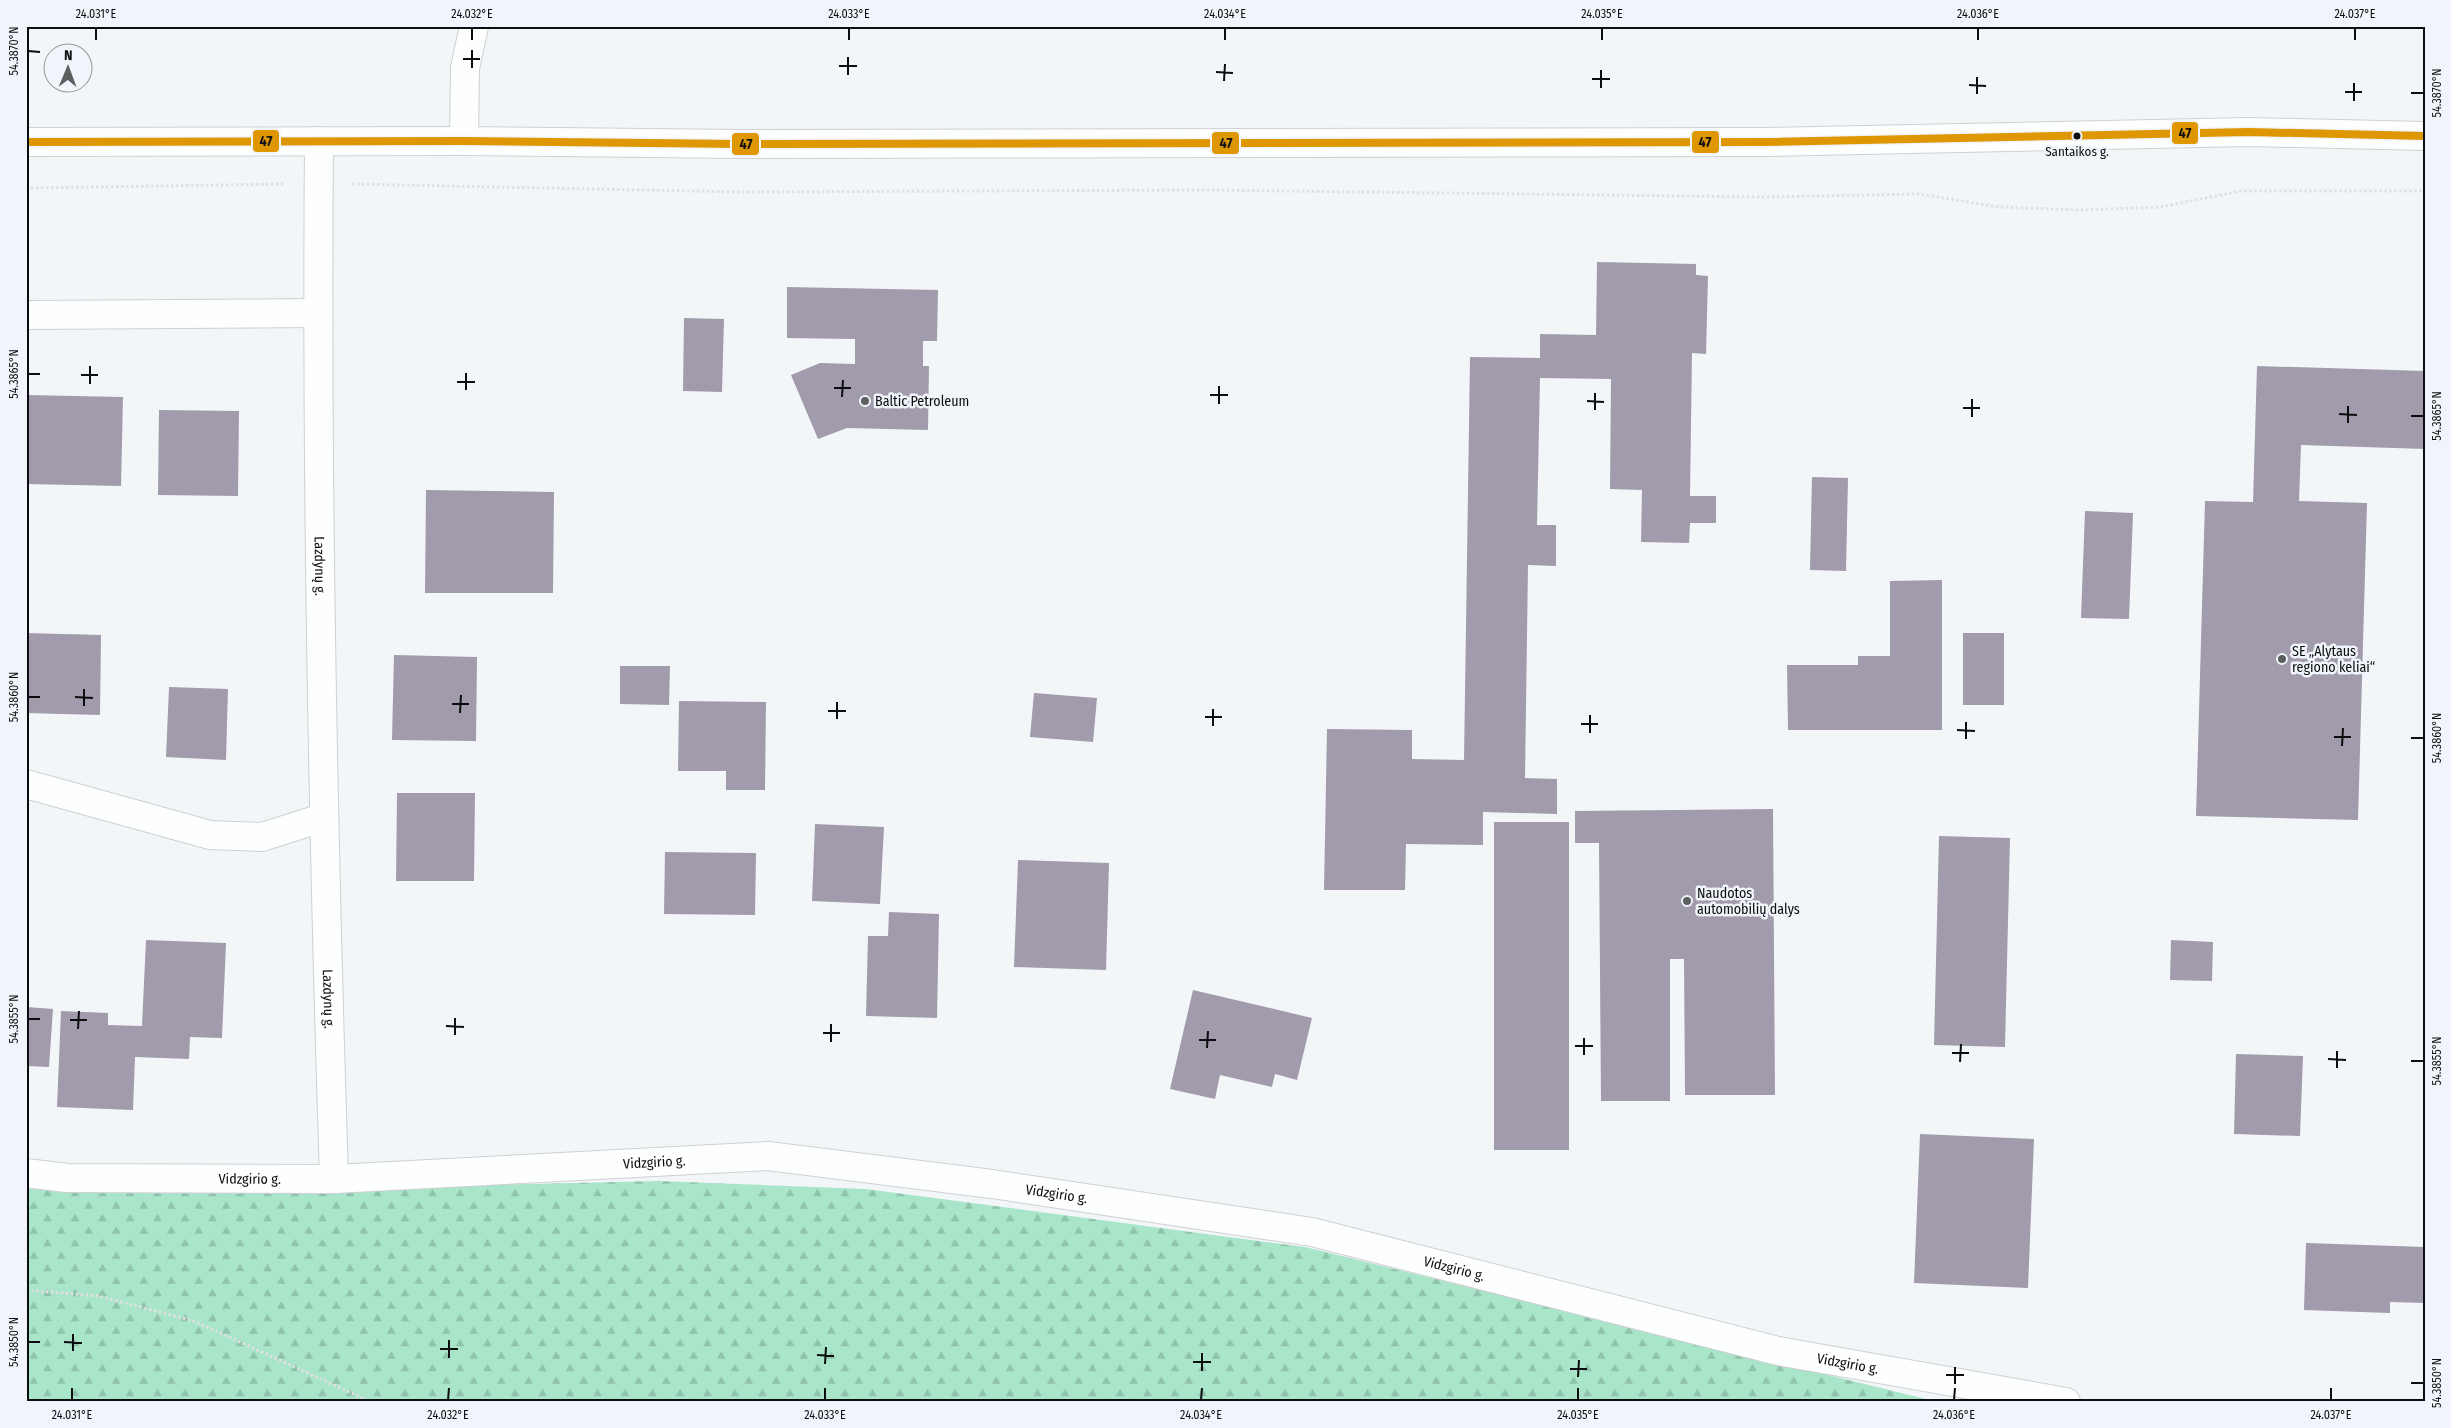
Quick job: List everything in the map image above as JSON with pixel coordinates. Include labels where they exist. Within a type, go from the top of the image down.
[{"type":"street","points":[[464,141],[465,68],[474,26]]},
{"type":"street","points":[[26,142],[464,141],[731,144],[1764,142],[2249,132],[2425,136]]},
{"type":"street","name":"Lazdynų g.","points":[[319,141],[316,313],[322,818],[334,1179]]},
{"type":"street","points":[[26,315],[316,313]]},
{"type":"street","points":[[26,784],[210,835],[262,837],[322,818]]},
{"type":"street","name":"Vidzgirio g.","points":[[26,1173],[67,1178],[334,1179],[768,1156],[992,1184],[1312,1232],[1778,1351],[2066,1402]]},
{"type":"path","points":[[26,188],[318,183],[740,192],[1207,190],[1763,197],[1919,194],[1999,207],[2081,210],[2160,207],[2241,191],[2425,192]]},
{"type":"path","points":[[26,1290],[98,1296],[194,1321],[371,1402]]},
{"type":"green space","points":[[26,1179],[149,1193],[658,1181],[866,1189],[1305,1247],[1938,1402],[26,1402]]},
{"type":"building","points":[[1597,262],[1696,264],[1696,275],[1708,276],[1706,354],[1692,353],[1690,496],[1716,496],[1716,523],[1690,523],[1689,543],[1641,542],[1642,490],[1610,489],[1611,379],[1540,378],[1537,525],[1556,525],[1556,566],[1528,565],[1525,778],[1557,779],[1557,814],[1483,812],[1483,845],[1406,844],[1405,890],[1324,890],[1327,729],[1412,730],[1412,759],[1464,760],[1470,357],[1540,358],[1540,334],[1596,335]]},
{"type":"building","points":[[787,287],[938,290],[937,341],[923,341],[923,366],[929,366],[928,430],[847,428],[818,439],[791,375],[820,363],[855,364],[855,339],[787,338]]},
{"type":"building","points":[[684,318],[724,319],[722,392],[683,391]]},
{"type":"building","name":"SE „Alytaus regiono keliai“","points":[[2257,366],[2425,371],[2425,449],[2301,445],[2299,501],[2367,503],[2358,820],[2196,816],[2205,501],[2253,502]]},
{"type":"building","points":[[26,395],[123,397],[121,486],[26,484]]},
{"type":"building","points":[[159,410],[239,411],[238,496],[158,495]]},
{"type":"building","points":[[1812,477],[1848,478],[1846,571],[1810,570]]},
{"type":"building","points":[[426,490],[554,492],[553,593],[425,593]]},
{"type":"building","points":[[2085,511],[2133,513],[2129,619],[2081,618]]},
{"type":"building","points":[[1942,580],[1942,730],[1788,730],[1787,665],[1858,665],[1858,656],[1890,656],[1890,581]]},
{"type":"building","points":[[26,633],[101,635],[100,715],[26,713]]},
{"type":"building","points":[[1963,633],[2004,633],[2004,705],[1963,705]]},
{"type":"building","points":[[394,655],[477,657],[476,741],[392,740]]},
{"type":"building","points":[[620,666],[670,666],[669,705],[620,704]]},
{"type":"building","points":[[169,687],[228,689],[226,760],[166,757]]},
{"type":"building","points":[[1034,693],[1097,698],[1093,742],[1030,737]]},
{"type":"building","points":[[679,701],[766,702],[765,790],[726,790],[726,771],[678,771]]},
{"type":"building","points":[[397,793],[475,793],[474,881],[396,881]]},
{"type":"building","name":"Naudotos automobilių dalys","points":[[1773,809],[1775,1095],[1685,1095],[1684,959],[1670,959],[1670,1101],[1601,1101],[1599,843],[1575,843],[1575,811]]},
{"type":"building","points":[[1494,822],[1569,822],[1569,1150],[1494,1150]]},
{"type":"building","points":[[815,824],[884,827],[880,904],[812,901]]},
{"type":"building","points":[[1939,836],[2010,838],[2005,1047],[1934,1045]]},
{"type":"building","points":[[665,852],[756,853],[755,915],[664,914]]},
{"type":"building","points":[[1018,860],[1109,863],[1106,970],[1014,967]]},
{"type":"building","points":[[889,912],[939,914],[937,1018],[866,1016],[868,936],[888,936]]},
{"type":"building","points":[[146,940],[226,943],[222,1038],[190,1037],[189,1059],[135,1057],[133,1110],[57,1107],[61,1011],[108,1013],[108,1025],[142,1026]]},
{"type":"building","points":[[2171,940],[2213,942],[2212,981],[2170,980]]},
{"type":"building","points":[[1193,990],[1312,1018],[1297,1080],[1275,1074],[1272,1087],[1220,1075],[1215,1099],[1170,1089]]},
{"type":"building","points":[[26,1007],[53,1009],[49,1067],[26,1066]]},
{"type":"building","points":[[2236,1054],[2303,1056],[2300,1136],[2234,1134]]},
{"type":"building","points":[[1920,1134],[2034,1139],[2028,1288],[1914,1283]]},
{"type":"building","points":[[2306,1243],[2425,1247],[2425,1303],[2390,1302],[2390,1313],[2304,1310]]},
{"type":"transit line","name":"47","points":[[26,142],[464,141],[741,144],[1764,142],[2249,132],[2425,136]]},
{"type":"place","name":"Santaikos g.","points":[[2077,136]]},
{"type":"place","name":"Baltic Petroleum","points":[[865,401]]},
{"type":"place","name":"SE „Alytaus regiono keliai“","points":[[2282,659]]},
{"type":"place","name":"Naudotos automobilių dalys","points":[[1687,901]]}]
